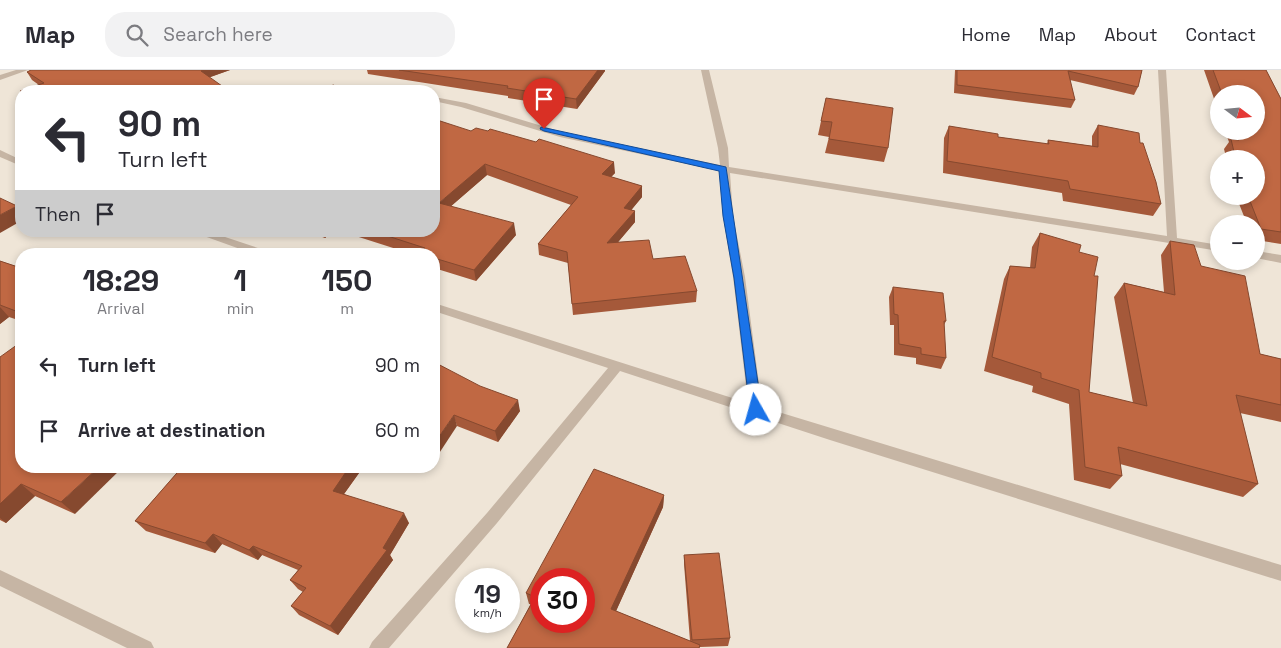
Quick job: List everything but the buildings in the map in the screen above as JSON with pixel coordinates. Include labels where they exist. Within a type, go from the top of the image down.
[{"type":"street","points":[[0,78],[24,70]]},
{"type":"street","points":[[705,70],[721,140],[728,216],[739,278],[756,410]]},
{"type":"street","points":[[1162,70],[1172,240]]},
{"type":"street","points":[[440,100],[463,105],[560,134],[723,169],[1210,246]]},
{"type":"street","points":[[0,153],[15,160]]},
{"type":"street","points":[[214,237],[247,248]]},
{"type":"street","points":[[1265,255],[1281,258]]},
{"type":"street","points":[[440,309],[756,410],[1281,573]]},
{"type":"street","points":[[378,648],[492,518],[617,366]]},
{"type":"street","points":[[0,578],[145,648]]},
{"type":"route","points":[[544,129],[723,169],[756,410]]}]
